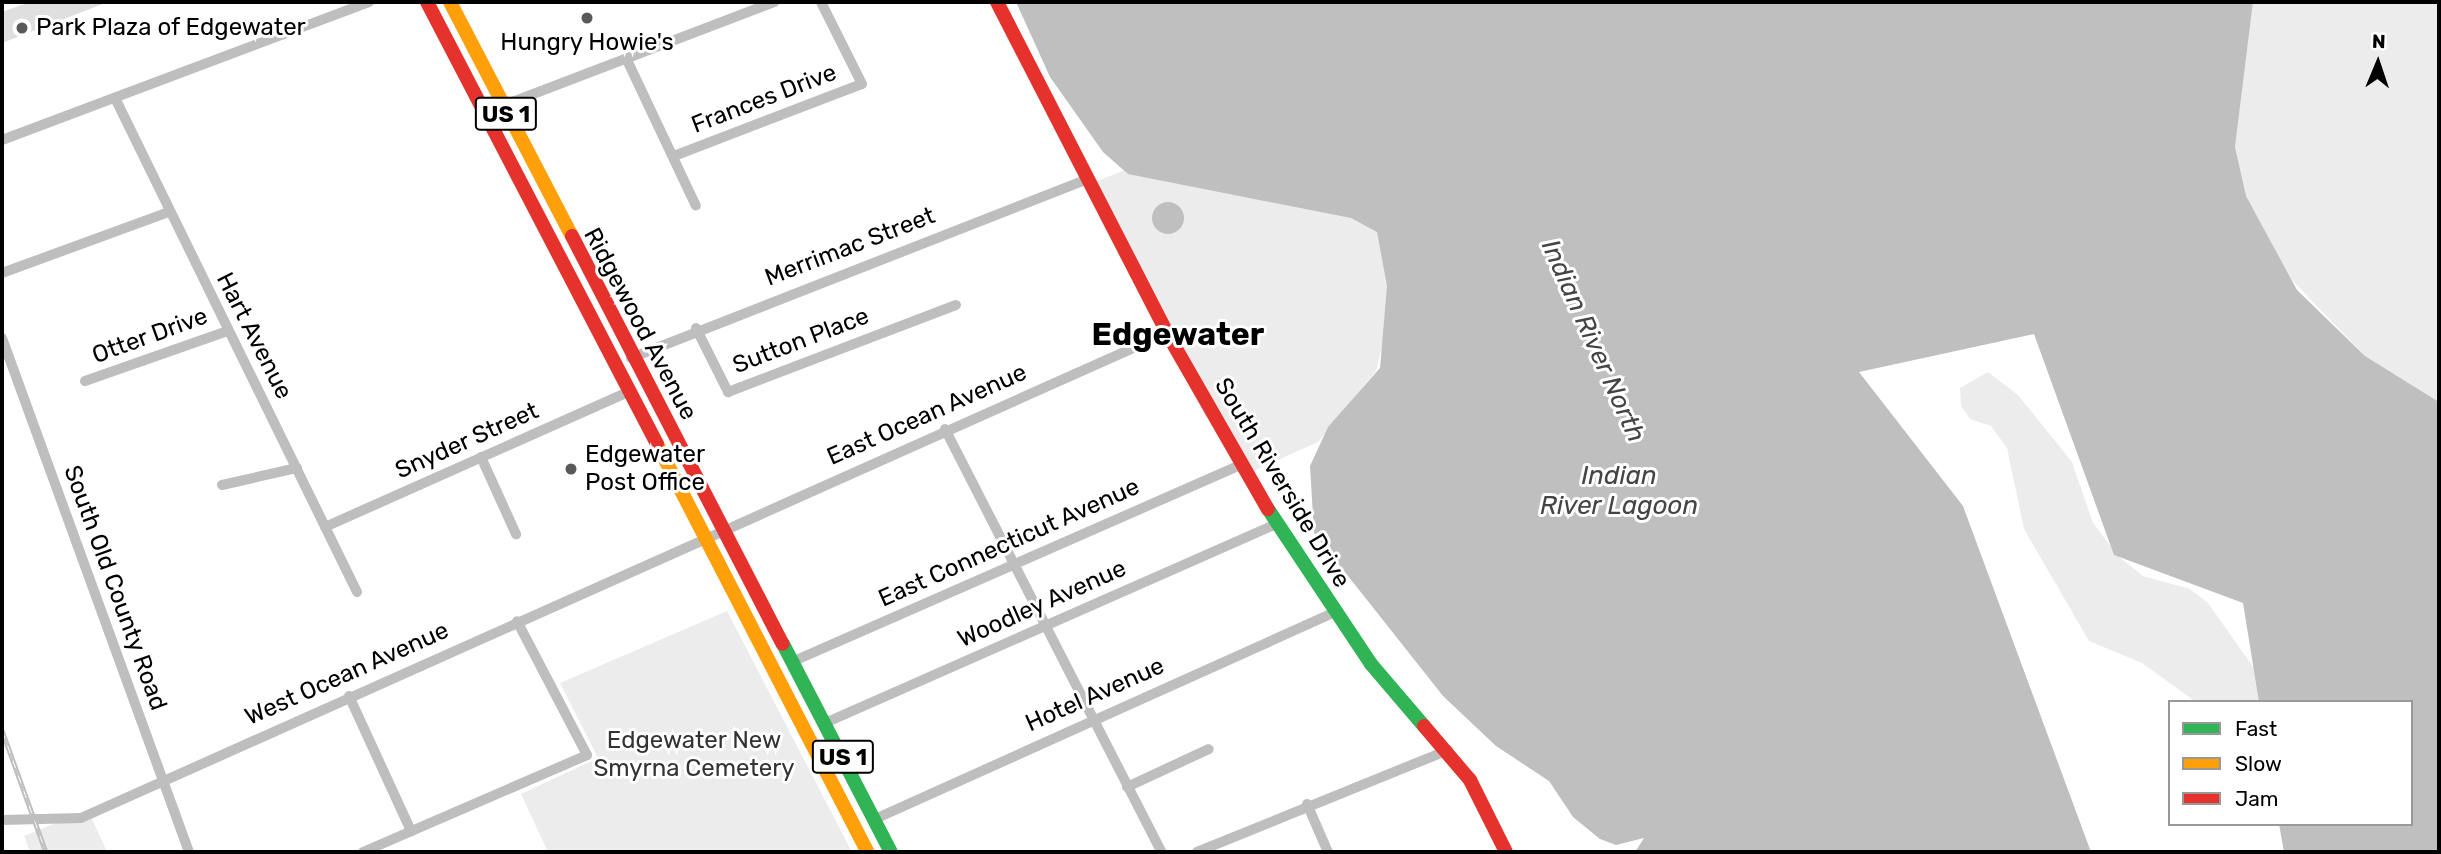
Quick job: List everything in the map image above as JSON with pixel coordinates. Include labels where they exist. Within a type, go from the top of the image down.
[{"type":"main road","name":"Ridgewood Avenue","points":[[427,2],[626,393],[869,851]]},
{"type":"main road","points":[[434,2],[485,99],[502,106]]},
{"type":"main road","name":"Ridgewood Avenue","points":[[450,2],[631,358],[794,661],[891,852]]},
{"type":"main road","name":"South Riverside Drive","points":[[997,2],[1086,180],[1167,333],[1277,524],[1333,613],[1448,750],[1506,852]]},
{"type":"main road","points":[[530,207],[551,222],[583,284],[597,291]]},
{"type":"street","points":[[2,140],[369,2]]},
{"type":"street","points":[[502,106],[775,2]]},
{"type":"street","name":"Frances Drive","points":[[674,156],[862,84],[821,2]]},
{"type":"street","name":"Frances Drive","points":[[627,60],[696,206]]},
{"type":"street","name":"Hart Avenue","points":[[114,98],[357,592]]},
{"type":"street","name":"Merrimac Street","points":[[631,358],[696,328],[1086,180]]},
{"type":"street","points":[[2,273],[169,212]]},
{"type":"street","name":"Sutton Place","points":[[696,328],[728,392],[956,305]]},
{"type":"street","name":"Otter Drive","points":[[85,381],[228,331]]},
{"type":"street","name":"East Ocean Avenue","points":[[704,538],[1167,333]]},
{"type":"street","name":"South Old County Road","points":[[2,338],[188,852]]},
{"type":"street","name":"Snyder Street","points":[[325,527],[626,393]]},
{"type":"street","points":[[945,429],[1161,852]]},
{"type":"street","points":[[481,457],[516,534]]},
{"type":"street","name":"East Connecticut Avenue","points":[[794,661],[1242,464]]},
{"type":"street","points":[[222,485],[297,468]]},
{"type":"street","name":"Woodley Avenue","points":[[825,723],[1277,524]]},
{"type":"street","name":"West Ocean Avenue","points":[[2,820],[81,818],[704,538]]},
{"type":"street","name":"Hotel Avenue","points":[[875,819],[1092,719],[1333,613]]},
{"type":"street","points":[[363,852],[587,755],[517,621]]},
{"type":"street","points":[[349,696],[411,831]]},
{"type":"street","points":[[1128,787],[1209,749]]},
{"type":"street","points":[[1197,852],[1307,804],[1448,750]]},
{"type":"street","points":[[1307,804],[1328,852]]},
{"type":"green space","points":[[2253,2],[2439,2],[2439,402],[2365,356],[2246,232],[2235,147]]},
{"type":"green space","points":[[1132,167],[1357,170],[1399,278],[1376,371],[1318,442],[1251,472],[1093,183]]},
{"type":"green space","points":[[1988,372],[2018,395],[2072,462],[2093,523],[2118,556],[2143,576],[2190,589],[2208,603],[2256,671],[2266,700],[2193,700],[2142,663],[2089,641],[2024,529],[2007,448],[1991,426],[1970,419],[1961,406],[1960,388]]},
{"type":"green space","name":"Edgewater New Smyrna Cemetery","points":[[727,611],[852,852],[548,852],[521,794],[598,758],[560,683]]},
{"type":"green space","points":[[88,810],[107,852],[30,852],[24,836]]},
{"type":"water","name":"Indian River Lagoon","points":[[1016,2],[2253,2],[2235,147],[2246,196],[2297,290],[2365,356],[2439,402],[2439,852],[2284,852],[2279,826],[2413,826],[2413,700],[2259,700],[2243,603],[2114,555],[2034,334],[1859,372],[1963,506],[2091,852],[1635,852],[1644,838],[1616,845],[1600,839],[1573,817],[1549,781],[1496,746],[1443,696],[1314,533],[1310,466],[1328,427],[1380,368],[1387,286],[1377,232],[1351,218],[1128,174],[1103,152],[1050,77]]},
{"type":"water","points":[[1168,202],[1179,207],[1184,218],[1179,229],[1168,234],[1157,229],[1152,218],[1157,207]]},
{"type":"building","name":"Park Plaza of Edgewater","points":[[30,2],[108,2],[2,43],[2,12]]},
{"type":"railway","points":[[2,730],[46,852]]},
{"type":"traffic: fast","points":[[1268,509],[1371,664],[1424,726]]},
{"type":"traffic: fast","points":[[783,644],[891,852]]},
{"type":"traffic: slow","points":[[450,2],[572,236]]},
{"type":"traffic: slow","points":[[657,444],[868,852]]},
{"type":"traffic: jam","points":[[427,2],[657,444]]},
{"type":"traffic: jam","points":[[997,2],[1167,333],[1268,509]]},
{"type":"traffic: jam","points":[[572,236],[783,644]]},
{"type":"traffic: jam","points":[[1424,726],[1470,780],[1506,852]]},
{"type":"place","name":"Hungry Howie's","points":[[587,18]]},
{"type":"place","name":"Park Plaza of Edgewater","points":[[22,28]]},
{"type":"place","name":"Edgewater Post Office","points":[[571,469]]},
{"type":"district","name":"Edgewater","points":[[1178,334]]},
{"type":"water label","name":"Indian River North","points":[[1593,341]]}]
